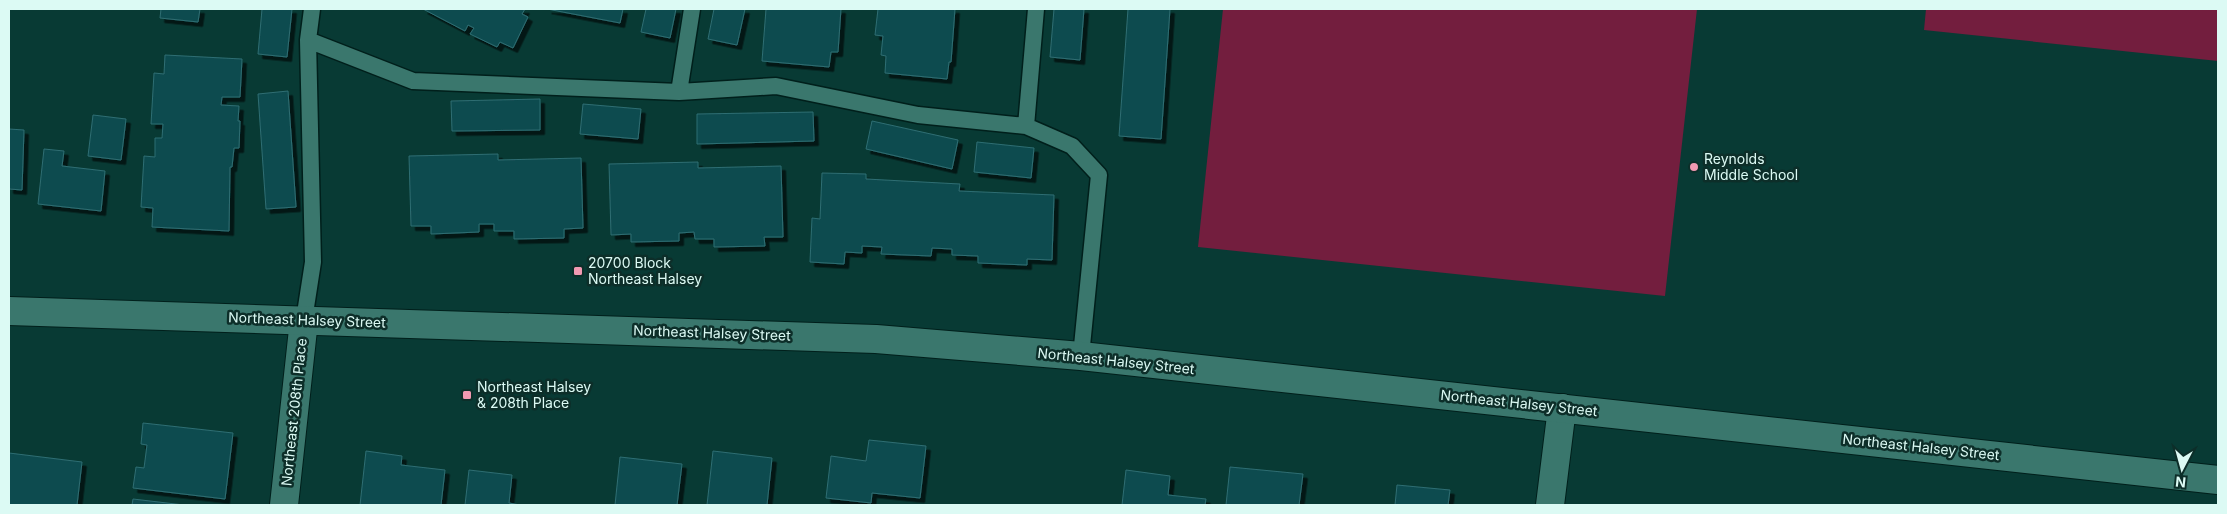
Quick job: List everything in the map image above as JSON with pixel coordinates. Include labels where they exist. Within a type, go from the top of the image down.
[{"type":"street","name":"Northeast Halsey Street","points":[[9,312],[876,339],[1081,356],[2218,480]]},
{"type":"street","name":"Northeast 208th Place","points":[[284,505],[304,320]]},
{"type":"street","points":[[1550,505],[1562,408]]},
{"type":"lane","points":[[304,320],[313,262],[308,40],[312,9]]},
{"type":"lane","points":[[679,92],[692,9]]},
{"type":"lane","points":[[1026,126],[1036,9]]},
{"type":"lane","points":[[308,40],[413,81],[679,92],[776,86],[918,115],[1026,126],[1072,146],[1099,176],[1081,356]]},
{"type":"shaded area","points":[[1223,9],[1697,9],[1665,296],[1198,247]]},
{"type":"shaded area","points":[[1926,9],[2218,9],[2218,61],[1924,30]]},
{"type":"building","points":[[161,9],[200,9],[198,22],[160,18]]},
{"type":"building","points":[[262,9],[292,9],[287,57],[258,54]]},
{"type":"building","points":[[423,9],[525,9],[522,14],[528,17],[513,48],[500,42],[497,47],[470,34],[474,28],[468,25],[465,31]]},
{"type":"building","points":[[547,9],[623,9],[620,23]]},
{"type":"building","points":[[646,9],[676,9],[670,38],[641,32]]},
{"type":"building","points":[[714,9],[745,9],[737,45],[708,39]]},
{"type":"building","points":[[766,9],[841,9],[838,52],[831,52],[829,67],[762,61]]},
{"type":"building","points":[[878,9],[955,9],[951,62],[949,62],[947,79],[885,73],[886,56],[881,55],[883,36],[875,35]]},
{"type":"building","points":[[1054,9],[1084,9],[1080,60],[1050,57]]},
{"type":"building","points":[[1128,9],[1170,9],[1161,139],[1119,136]]},
{"type":"building","points":[[165,55],[242,59],[240,97],[222,97],[221,105],[239,106],[238,121],[240,121],[239,148],[234,148],[232,167],[230,167],[229,231],[152,227],[153,208],[141,207],[144,156],[155,157],[155,138],[162,138],[163,124],[151,124],[154,73],[164,74]]},
{"type":"building","points":[[288,91],[296,207],[266,209],[258,94]]},
{"type":"building","points":[[540,99],[540,130],[452,131],[451,101]]},
{"type":"building","points":[[583,104],[641,109],[638,139],[580,134]]},
{"type":"building","points":[[813,112],[814,141],[697,144],[697,114]]},
{"type":"building","points":[[93,115],[126,119],[121,160],[88,156]]},
{"type":"building","points":[[872,121],[958,140],[952,169],[866,149]]},
{"type":"building","points":[[9,129],[24,130],[22,190],[9,189]]},
{"type":"building","points":[[977,142],[1034,148],[1031,178],[974,172]]},
{"type":"building","points":[[44,149],[64,151],[62,166],[105,171],[101,211],[38,204]]},
{"type":"building","points":[[498,154],[498,160],[581,158],[583,228],[564,229],[564,238],[514,239],[514,231],[494,231],[494,224],[479,224],[479,232],[431,234],[431,226],[411,226],[409,156]]},
{"type":"building","points":[[698,162],[698,168],[781,166],[783,237],[764,237],[765,246],[714,247],[714,239],[695,239],[694,232],[679,233],[679,241],[631,242],[631,234],[611,235],[609,164]]},
{"type":"building","points":[[822,173],[866,174],[866,179],[960,184],[959,191],[1054,195],[1052,260],[1027,259],[1027,265],[978,263],[978,256],[952,255],[952,249],[932,248],[931,256],[881,254],[882,247],[862,246],[862,253],[845,252],[844,264],[810,262],[812,218],[820,219]]},
{"type":"building","points":[[143,423],[233,433],[225,499],[133,488],[136,467],[144,468],[147,445],[141,444]]},
{"type":"building","points":[[869,440],[926,446],[920,498],[872,493],[871,503],[826,498],[831,456],[866,461]]},
{"type":"building","points":[[366,451],[402,456],[401,465],[445,470],[441,505],[360,505]]},
{"type":"building","points":[[713,451],[772,458],[767,505],[707,505]]},
{"type":"building","points":[[9,453],[82,462],[77,505],[9,505]]},
{"type":"building","points":[[620,457],[682,464],[677,505],[615,505]]},
{"type":"building","points":[[1230,467],[1303,474],[1299,505],[1226,505]]},
{"type":"building","points":[[469,470],[512,475],[509,503],[520,505],[465,505]]},
{"type":"building","points":[[1126,470],[1170,476],[1168,495],[1206,499],[1205,505],[1122,505]]},
{"type":"building","points":[[1397,485],[1450,490],[1448,505],[1395,505]]},
{"type":"building","points":[[133,499],[184,505],[132,505]]},
{"type":"place","name":"Reynolds Middle School","points":[[1694,167]]},
{"type":"place","name":"20700 Block Northeast Halsey","points":[[578,271]]},
{"type":"place","name":"Northeast Halsey & 208th Place","points":[[467,395]]}]
